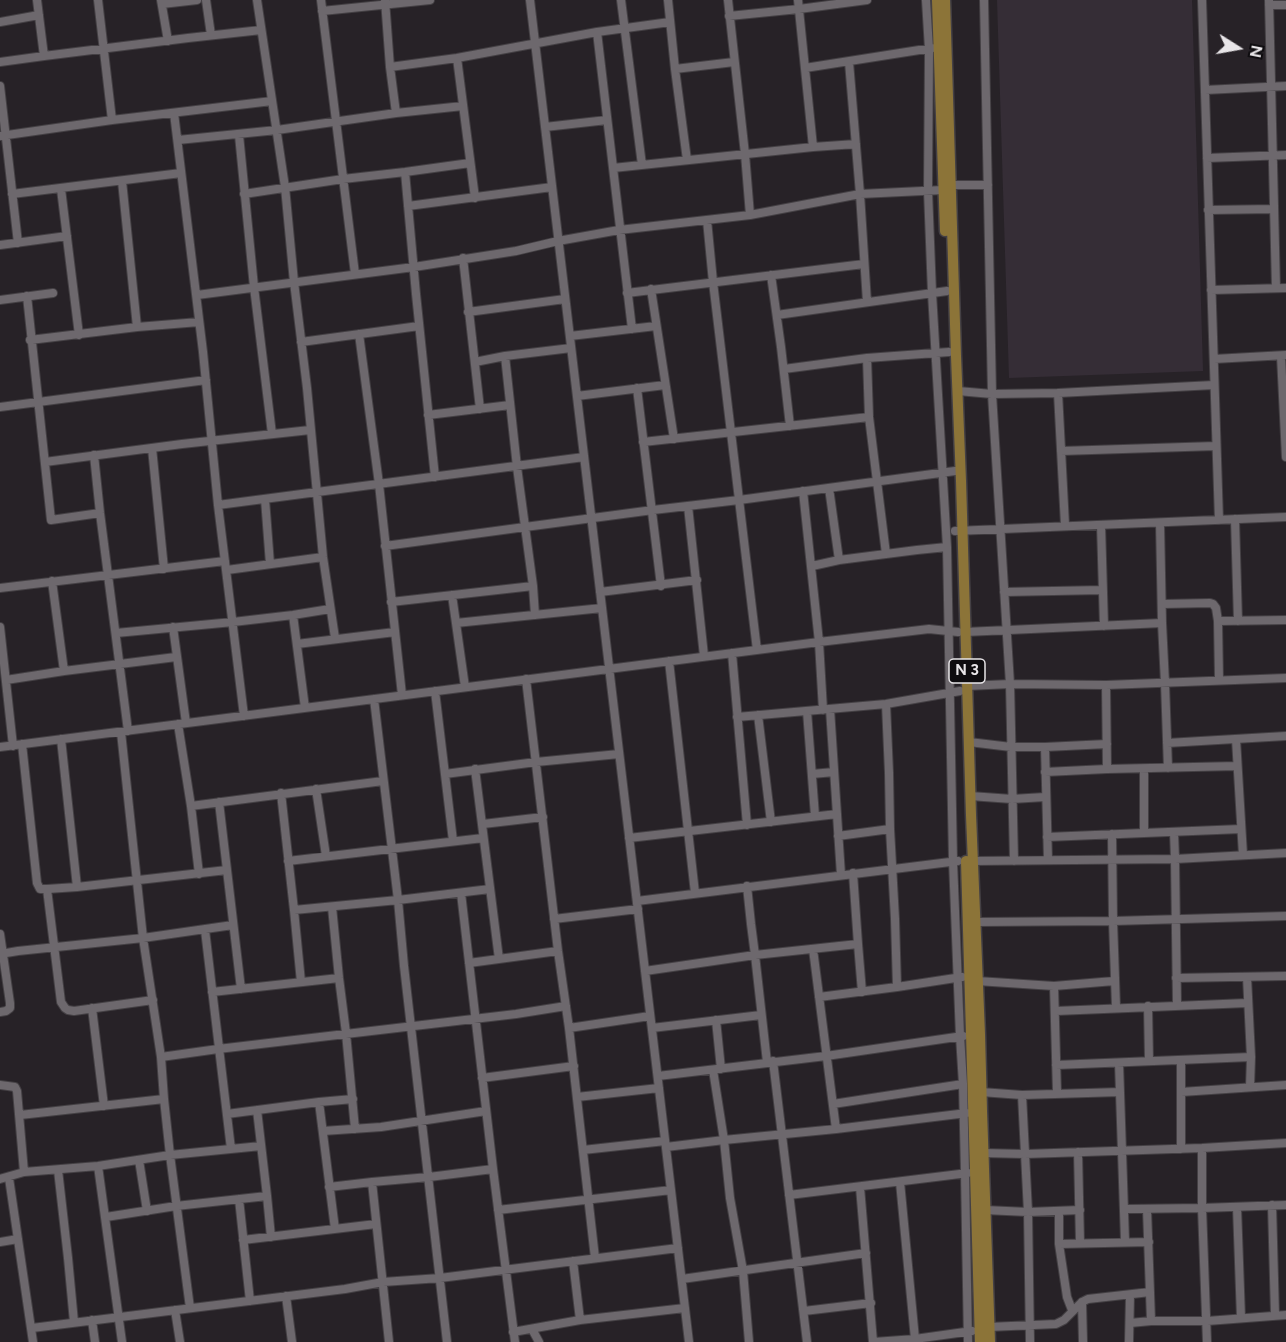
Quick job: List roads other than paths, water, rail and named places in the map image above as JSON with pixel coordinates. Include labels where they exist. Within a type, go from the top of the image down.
[{"type":"main road","name":"N 3","points":[[937,0],[933,48],[947,187],[958,391],[959,689],[969,860],[976,922],[968,978],[980,1034],[985,1210],[983,1333]]},
{"type":"main road","name":"N 3","points":[[945,0],[947,291],[959,531]]},
{"type":"main road","name":"N 3","points":[[959,689],[969,742],[968,978],[965,1035],[970,1173],[983,1333],[990,1342]]},
{"type":"street","points":[[38,0],[44,56]]},
{"type":"street","points":[[98,0],[112,120]]},
{"type":"street","points":[[168,41],[162,2],[197,0]]},
{"type":"street","points":[[206,0],[211,35]]},
{"type":"street","points":[[257,0],[285,187],[323,557],[335,638]]},
{"type":"street","points":[[321,0],[355,274]]},
{"type":"street","points":[[322,11],[430,0]]},
{"type":"street","points":[[530,0],[689,1342]]},
{"type":"street","points":[[621,0],[642,165]]},
{"type":"street","points":[[668,0],[687,160]]},
{"type":"street","points":[[728,0],[746,154],[750,215]]},
{"type":"street","points":[[729,16],[798,5],[867,0]]},
{"type":"street","points":[[926,0],[933,48],[928,191],[932,293],[947,547],[958,632],[959,689],[953,861],[968,978]]},
{"type":"street","points":[[984,0],[992,394],[1010,684],[1014,861]]},
{"type":"street","points":[[1202,0],[1218,520]]},
{"type":"street","points":[[386,3],[390,67],[396,113]]},
{"type":"street","points":[[1276,288],[1269,3],[1286,5]]},
{"type":"street","points":[[798,5],[813,147]]},
{"type":"street","points":[[0,22],[39,15]]},
{"type":"street","points":[[390,67],[670,22]]},
{"type":"street","points":[[0,62],[261,30]]},
{"type":"street","points":[[597,32],[632,329]]},
{"type":"street","points":[[805,68],[933,48]]},
{"type":"street","points":[[457,58],[475,198]]},
{"type":"street","points":[[675,69],[734,62]]},
{"type":"street","points":[[849,62],[867,302]]},
{"type":"street","points":[[0,86],[3,135],[18,243]]},
{"type":"street","points":[[1205,90],[1286,86]]},
{"type":"street","points":[[3,135],[272,101]]},
{"type":"street","points":[[177,140],[239,135],[463,106]]},
{"type":"street","points":[[174,113],[244,716]]},
{"type":"street","points":[[545,127],[607,120]]},
{"type":"street","points":[[239,135],[272,434]]},
{"type":"street","points":[[613,168],[855,144]]},
{"type":"street","points":[[1207,158],[1286,155]]},
{"type":"street","points":[[244,194],[470,163]]},
{"type":"street","points":[[405,172],[435,477]]},
{"type":"street","points":[[12,194],[181,173]]},
{"type":"street","points":[[122,181],[137,327]]},
{"type":"street","points":[[196,295],[414,267],[516,251],[620,230],[750,215],[860,194],[988,185]]},
{"type":"street","points":[[408,206],[552,187]]},
{"type":"street","points":[[61,189],[79,335]]},
{"type":"street","points":[[1208,210],[1274,209]]},
{"type":"street","points":[[707,220],[757,650]]},
{"type":"street","points":[[0,245],[67,236]]},
{"type":"street","points":[[463,258],[480,409]]},
{"type":"street","points":[[627,293],[864,264]]},
{"type":"street","points":[[771,275],[790,426]]},
{"type":"street","points":[[1211,290],[1286,288]]},
{"type":"street","points":[[651,290],[674,439]]},
{"type":"street","points":[[777,315],[947,291]]},
{"type":"street","points":[[0,300],[53,293]]},
{"type":"street","points":[[27,296],[51,520],[100,513]]},
{"type":"street","points":[[468,312],[565,299]]},
{"type":"street","points":[[30,340],[199,322]]},
{"type":"street","points":[[301,342],[419,326]]},
{"type":"street","points":[[570,336],[656,327]]},
{"type":"street","points":[[358,334],[379,484],[402,695]]},
{"type":"street","points":[[475,362],[571,348]]},
{"type":"street","points":[[784,369],[867,358],[949,352]]},
{"type":"street","points":[[505,356],[535,615]]},
{"type":"street","points":[[1214,360],[1284,356],[1286,457]]},
{"type":"street","points":[[867,358],[869,417],[886,554]]},
{"type":"street","points":[[0,407],[206,380]]},
{"type":"street","points":[[577,396],[666,385]]},
{"type":"street","points":[[958,391],[992,394],[1058,393],[1214,385]]},
{"type":"street","points":[[637,388],[661,586]]},
{"type":"street","points":[[1058,393],[1065,525]]},
{"type":"street","points":[[428,416],[510,405]]},
{"type":"street","points":[[643,442],[869,417]]},
{"type":"street","points":[[45,462],[310,430]]},
{"type":"street","points":[[1061,451],[1216,446]]},
{"type":"street","points":[[152,448],[164,569]]},
{"type":"street","points":[[94,455],[120,665],[144,938],[161,1058],[170,1155],[190,1308]]},
{"type":"street","points":[[218,505],[584,457]]},
{"type":"street","points":[[385,546],[955,471]]},
{"type":"street","points":[[829,488],[838,560]]},
{"type":"street","points":[[803,491],[834,772],[841,875]]},
{"type":"street","points":[[265,499],[270,564]]},
{"type":"street","points":[[688,506],[705,656]]},
{"type":"street","points":[[959,531],[1286,517]]},
{"type":"street","points":[[1235,519],[1238,621]]},
{"type":"street","points":[[1160,523],[1168,768]]},
{"type":"street","points":[[1101,525],[1104,626]]},
{"type":"street","points":[[812,566],[838,560],[947,547]]},
{"type":"street","points":[[0,588],[164,569],[270,564],[323,557]]},
{"type":"street","points":[[600,592],[697,580]]},
{"type":"street","points":[[52,581],[64,670]]},
{"type":"street","points":[[392,602],[533,586]]},
{"type":"street","points":[[1004,592],[1102,590]]},
{"type":"street","points":[[452,595],[465,687]]},
{"type":"street","points":[[1162,604],[1214,604],[1218,621],[1219,680]]},
{"type":"street","points":[[456,623],[602,608]]},
{"type":"street","points":[[116,633],[233,622],[330,609]]},
{"type":"street","points":[[293,615],[304,708]]},
{"type":"street","points":[[1218,621],[1286,620]]},
{"type":"street","points":[[0,747],[928,629],[958,632],[1162,623]]},
{"type":"street","points":[[0,627],[1,650],[37,883],[40,889],[227,870]]},
{"type":"street","points":[[173,627],[199,874]]},
{"type":"street","points":[[297,644],[395,632]]},
{"type":"street","points":[[732,653],[747,825]]},
{"type":"street","points":[[6,680],[64,670],[176,657]]},
{"type":"street","points":[[669,661],[695,893]]},
{"type":"street","points":[[737,717],[886,704],[959,689],[1010,684],[1106,685],[1286,678]]},
{"type":"street","points":[[526,680],[574,1066],[595,1258]]},
{"type":"street","points":[[1106,685],[1107,769]]},
{"type":"street","points":[[435,691],[453,841]]},
{"type":"street","points":[[374,699],[447,1342]]},
{"type":"street","points":[[886,704],[897,987]]},
{"type":"street","points":[[807,711],[815,816]]},
{"type":"street","points":[[758,715],[771,822]]},
{"type":"street","points":[[1167,743],[1286,736]]},
{"type":"street","points":[[61,739],[77,887]]},
{"type":"street","points":[[1236,739],[1243,855]]},
{"type":"street","points":[[969,742],[1011,747],[1107,744]]},
{"type":"street","points":[[1045,747],[1048,861]]},
{"type":"street","points":[[445,774],[619,754]]},
{"type":"street","points":[[1045,772],[1237,766]]},
{"type":"street","points":[[475,769],[499,959]]},
{"type":"street","points":[[1143,769],[1144,833]]},
{"type":"street","points":[[812,774],[834,772]]},
{"type":"street","points":[[191,806],[383,781]]},
{"type":"street","points":[[316,789],[326,856]]},
{"type":"street","points":[[281,793],[301,982]]},
{"type":"street","points":[[970,796],[1012,799],[1045,797]]},
{"type":"street","points":[[219,802],[241,989]]},
{"type":"street","points":[[629,838],[837,814]]},
{"type":"street","points":[[483,824],[543,816]]},
{"type":"street","points":[[838,836],[890,829]]},
{"type":"street","points":[[1047,837],[1241,829]]},
{"type":"street","points":[[1173,832],[1177,1005]]},
{"type":"street","points":[[1112,834],[1116,1007]]},
{"type":"street","points":[[288,861],[483,838]]},
{"type":"street","points":[[554,919],[695,893],[953,861],[1112,861],[1286,852]]},
{"type":"street","points":[[853,873],[862,992]]},
{"type":"street","points":[[747,886],[762,1015],[781,1134],[807,1342]]},
{"type":"street","points":[[294,910],[490,889]]},
{"type":"street","points":[[47,890],[61,1002],[68,1010],[153,1000]]},
{"type":"street","points":[[461,893],[515,1342]]},
{"type":"street","points":[[332,907],[355,1129]]},
{"type":"street","points":[[976,922],[1286,916]]},
{"type":"street","points":[[1,953],[144,938],[233,925]]},
{"type":"street","points":[[205,930],[231,1149]]},
{"type":"street","points":[[0,934],[10,1003],[10,1008],[0,1012]]},
{"type":"street","points":[[645,971],[755,955],[858,944]]},
{"type":"street","points":[[813,949],[836,1129]]},
{"type":"street","points":[[469,963],[558,951]]},
{"type":"street","points":[[1176,978],[1286,976]]},
{"type":"street","points":[[1247,977],[1251,1057],[1250,1087]]},
{"type":"street","points":[[212,992],[339,978]]},
{"type":"street","points":[[819,997],[968,978],[1054,986],[1114,981]]},
{"type":"street","points":[[1054,986],[1057,1093]]},
{"type":"street","points":[[1056,1011],[1247,1003]]},
{"type":"street","points":[[161,1058],[566,1006]]},
{"type":"street","points":[[1148,1006],[1149,1061]]},
{"type":"street","points":[[92,1008],[104,1106]]},
{"type":"street","points":[[652,1028],[762,1015]]},
{"type":"street","points":[[569,1028],[650,1016]]},
{"type":"street","points":[[716,1020],[717,1069],[724,1140],[730,1198],[744,1271],[749,1342]]},
{"type":"street","points":[[583,1150],[724,1140],[968,1113],[963,1084],[965,1035],[826,1056],[658,1076]]},
{"type":"street","points":[[1056,1065],[1251,1057]]},
{"type":"street","points":[[1180,1060],[1181,1149]]},
{"type":"street","points":[[1119,1063],[1125,1241]]},
{"type":"street","points":[[482,1078],[574,1066]]},
{"type":"street","points":[[833,1104],[963,1084]]},
{"type":"street","points":[[0,1085],[12,1086],[16,1089],[24,1172]]},
{"type":"street","points":[[1181,1092],[1286,1085]]},
{"type":"street","points":[[577,1098],[659,1088]]},
{"type":"street","points":[[981,1092],[1022,1095],[1120,1092]]},
{"type":"street","points":[[1022,1095],[1028,1212],[1030,1342]]},
{"type":"street","points":[[20,1115],[164,1099]]},
{"type":"street","points":[[227,1114],[353,1099]]},
{"type":"street","points":[[319,1102],[335,1229]]},
{"type":"street","points":[[256,1110],[271,1237]]},
{"type":"street","points":[[323,1131],[423,1122],[486,1111]]},
{"type":"street","points":[[983,1153],[1123,1151],[1286,1143]]},
{"type":"street","points":[[33,1342],[18,1239],[4,1179],[24,1172],[98,1166],[170,1155],[261,1146]]},
{"type":"street","points":[[1202,1148],[1202,1208],[1208,1342]]},
{"type":"street","points":[[1078,1152],[1080,1243]]},
{"type":"street","points":[[139,1160],[147,1211]]},
{"type":"street","points":[[98,1166],[122,1342]]},
{"type":"street","points":[[329,1187],[429,1178],[493,1168]]},
{"type":"street","points":[[58,1170],[74,1322]]},
{"type":"street","points":[[789,1195],[970,1173],[968,1342]]},
{"type":"street","points":[[372,1182],[389,1342]]},
{"type":"street","points":[[900,1182],[915,1339]]},
{"type":"street","points":[[860,1187],[874,1342],[1056,1324],[1088,1299],[1150,1292]]},
{"type":"street","points":[[498,1210],[671,1190]]},
{"type":"street","points":[[106,1217],[176,1206],[267,1196]]},
{"type":"street","points":[[239,1199],[250,1300]]},
{"type":"street","points":[[1272,1205],[1275,1315]]},
{"type":"street","points":[[1125,1209],[1286,1205]]},
{"type":"street","points":[[1237,1207],[1241,1318]]},
{"type":"street","points":[[1147,1209],[1151,1321]]},
{"type":"street","points":[[985,1210],[1059,1212],[1080,1210]]},
{"type":"street","points":[[1059,1212],[1059,1244],[1067,1297],[1072,1310]]},
{"type":"street","points":[[243,1240],[376,1224]]},
{"type":"street","points":[[0,1242],[18,1239]]},
{"type":"street","points":[[1059,1244],[1149,1242]]},
{"type":"street","points":[[32,1328],[345,1289],[383,1282],[440,1278],[678,1248]]},
{"type":"street","points":[[682,1279],[866,1253]]},
{"type":"street","points":[[573,1261],[580,1320]]},
{"type":"street","points":[[1130,1294],[1130,1342]]},
{"type":"street","points":[[286,1296],[292,1342]]},
{"type":"street","points":[[1082,1302],[1083,1342]]},
{"type":"street","points":[[804,1311],[871,1303]]},
{"type":"street","points":[[513,1332],[580,1320],[685,1308]]},
{"type":"street","points":[[175,1310],[180,1342]]},
{"type":"street","points":[[1130,1323],[1207,1321],[1286,1315]]},
{"type":"street","points":[[92,1320],[94,1342]]},
{"type":"street","points":[[532,1329],[538,1342]]}]
